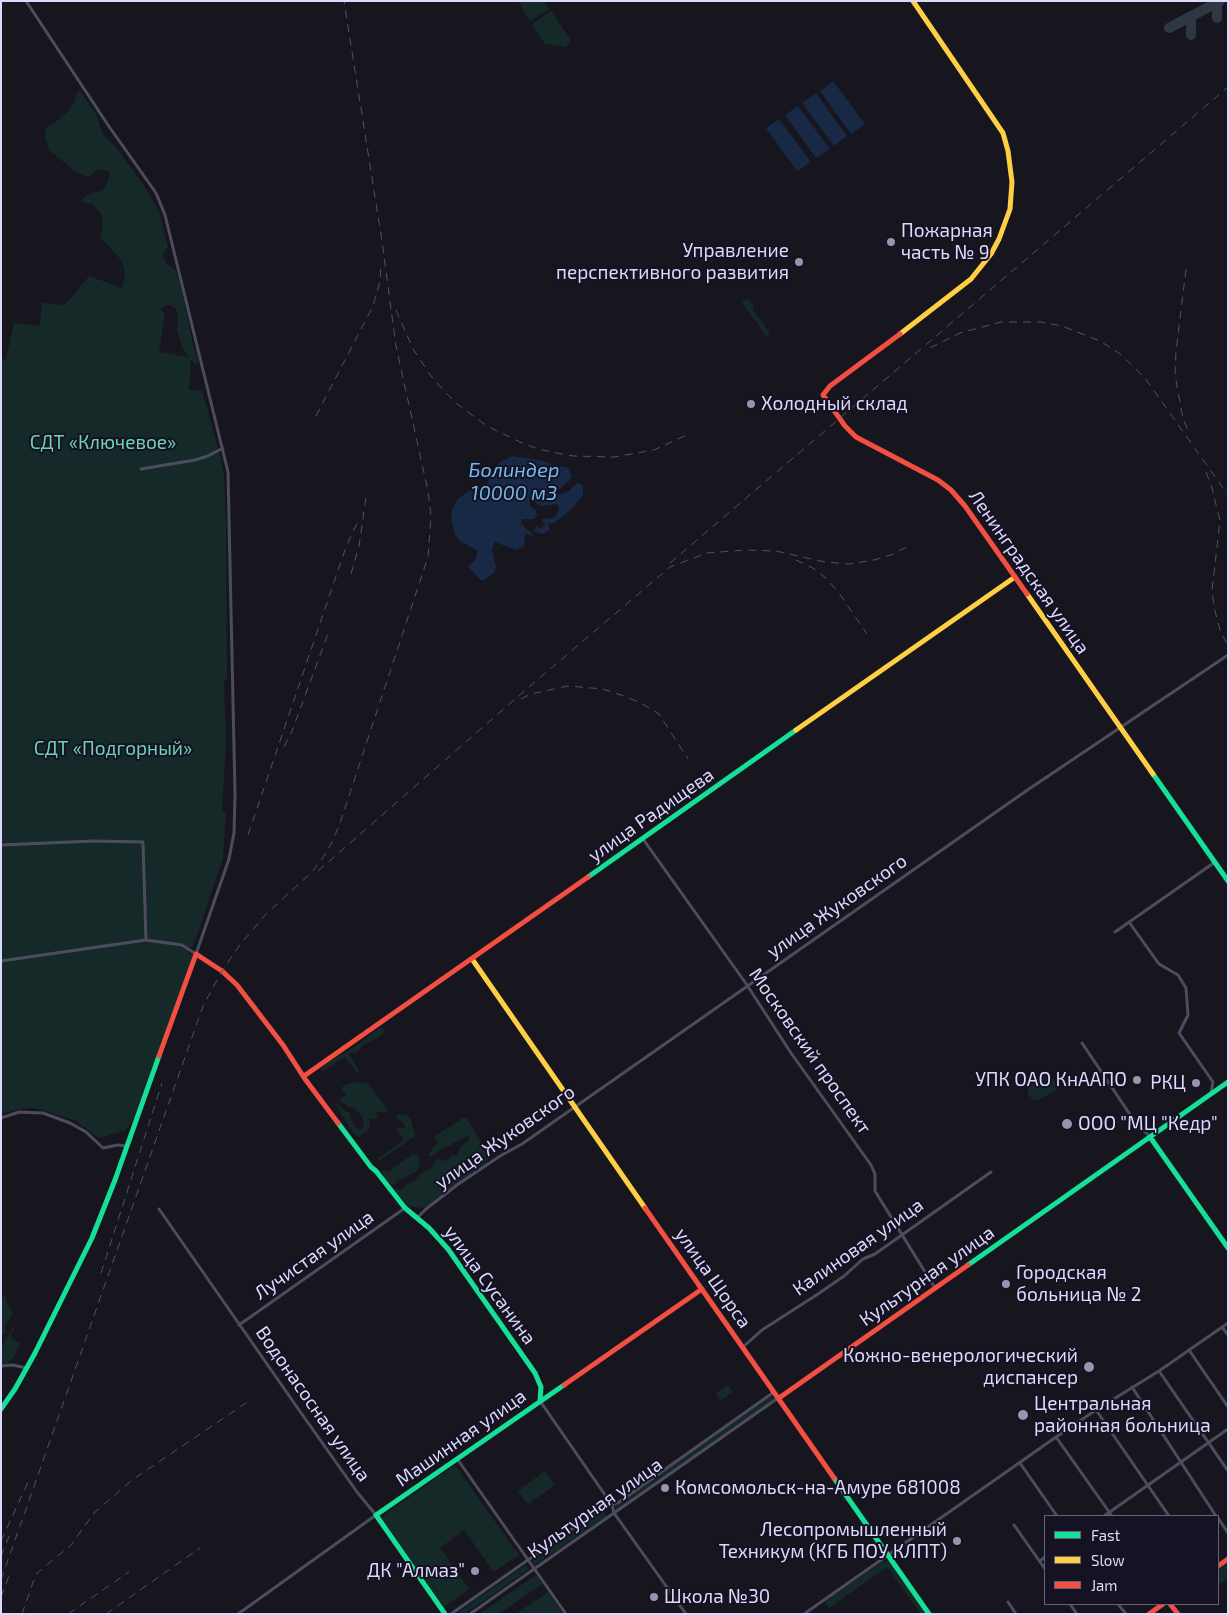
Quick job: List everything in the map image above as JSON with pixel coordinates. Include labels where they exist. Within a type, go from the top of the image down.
[{"type":"street","points":[[1,1409],[15,1389],[92,1238],[115,1180],[196,954],[229,859],[234,833],[235,763],[228,472],[162,204],[26,1]]},
{"type":"street","name":"Ленинградская улица","points":[[913,1],[1002,133],[1007,147],[1012,182],[1010,209],[999,239],[971,279],[844,375],[830,386],[823,395],[845,426],[856,437],[922,471],[951,490],[976,520],[1228,881]]},
{"type":"street","points":[[142,469],[195,460],[223,448]]},
{"type":"street","name":"улица Радищева","points":[[304,1076],[1015,578]]},
{"type":"street","name":"улица Жуковского","points":[[417,1218],[426,1208],[500,1156],[522,1144],[747,985],[1120,727],[1228,655]]},
{"type":"street","name":"Московский проспект","points":[[642,839],[747,985],[791,1053],[871,1165],[875,1174],[875,1190],[935,1288]]},
{"type":"street","points":[[1,845],[94,841],[143,842],[146,940]]},
{"type":"street","points":[[1115,932],[1215,862]]},
{"type":"street","points":[[1129,922],[1158,964],[1178,975],[1186,988],[1188,1015],[1179,1033],[1213,1082],[1211,1094]]},
{"type":"street","points":[[1,961],[146,940],[182,945],[196,954]]},
{"type":"street","name":"улица Сусанина","points":[[196,954],[222,971],[237,985],[371,1167],[405,1208],[429,1228],[448,1249],[536,1373],[541,1387],[540,1401],[612,1505],[614,1513],[686,1614]]},
{"type":"street","name":"улица Щорса","points":[[472,958],[929,1614]]},
{"type":"street","points":[[1082,1043],[1131,1116],[1150,1137],[1228,1248]]},
{"type":"street","name":"Культурная улица","points":[[470,1614],[1228,1082]]},
{"type":"street","points":[[1,1118],[19,1112],[43,1113],[70,1123],[86,1132],[103,1148],[118,1145],[126,1146]]},
{"type":"street","name":"Калиновая улица","points":[[743,1347],[762,1330],[818,1294],[864,1259],[875,1254],[991,1172]]},
{"type":"street","name":"Лучистая улица","points":[[239,1325],[405,1208]]},
{"type":"street","name":"Водонасосная улица","points":[[159,1210],[445,1614]]},
{"type":"street","name":"Машинная улица","points":[[238,1614],[702,1289]]},
{"type":"street","points":[[804,1614],[1056,1437],[1228,1324]]},
{"type":"street","points":[[1222,1327],[1228,1335]]},
{"type":"street","points":[[1189,1350],[1228,1407]]},
{"type":"street","points":[[1,1366],[13,1365],[26,1368]]},
{"type":"street","points":[[1159,1371],[1228,1471]]},
{"type":"street","points":[[1132,1387],[1216,1515]]},
{"type":"street","name":"Культурная улица","points":[[451,1614],[599,1510],[619,1502],[774,1392]]},
{"type":"street","points":[[1096,1410],[1168,1515]]},
{"type":"street","points":[[1056,1437],[1111,1514],[1148,1485],[1228,1429]]},
{"type":"street","points":[[458,1460],[566,1614]]},
{"type":"street","points":[[1020,1463],[1056,1515]]},
{"type":"street","points":[[1219,1520],[1228,1533]]},
{"type":"street","points":[[1014,1525],[1044,1567]]},
{"type":"street","points":[[1040,1561],[1044,1558]]},
{"type":"street","points":[[1008,1602],[1016,1614]]},
{"type":"street","points":[[1149,1614],[1162,1605]]},
{"type":"green space","points":[[518,1],[544,1],[549,9],[530,21]]},
{"type":"green space","points":[[551,11],[571,40],[565,47],[545,44],[533,27],[534,23]]},
{"type":"green space","points":[[80,91],[96,114],[103,135],[115,146],[142,183],[159,211],[168,248],[164,251],[163,256],[166,263],[176,271],[198,358],[198,364],[194,364],[191,360],[189,390],[202,391],[218,447],[224,474],[226,522],[227,680],[224,680],[226,744],[222,812],[226,812],[223,858],[193,947],[189,947],[188,953],[193,955],[133,1120],[125,1131],[99,1138],[74,1120],[35,1108],[18,1109],[1,1114],[1,359],[6,360],[14,323],[40,326],[42,303],[65,305],[89,276],[122,288],[125,274],[122,261],[100,237],[103,226],[101,213],[92,204],[85,203],[82,199],[91,193],[102,191],[110,173],[98,169],[88,177],[76,172],[49,150],[45,137],[46,128],[60,119],[69,110],[74,103],[77,92]],"holes":[[[166,305],[175,308],[178,315],[177,330],[182,347],[189,357],[159,352],[165,313],[161,311]]]},
{"type":"green space","points":[[747,299],[754,306],[752,308],[770,334],[766,336],[742,302]]},
{"type":"green space","points":[[380,1027],[385,1030],[382,1035],[362,1046],[355,1054],[353,1052],[349,1055],[360,1071],[357,1073],[345,1057],[322,1072],[320,1070],[329,1062],[359,1044]]},
{"type":"green space","points":[[1049,1073],[1059,1088],[1039,1100],[1033,1100],[1028,1094],[1028,1086]]},
{"type":"green space","points":[[355,1082],[368,1083],[388,1110],[385,1113],[375,1111],[378,1118],[369,1118],[368,1130],[359,1137],[355,1135],[335,1104],[337,1103],[345,1111],[349,1112],[353,1124],[358,1129],[362,1129],[364,1125],[362,1117],[355,1108],[349,1107],[339,1099],[346,1095],[342,1090],[343,1086]]},
{"type":"green space","points":[[396,1115],[406,1115],[411,1119],[415,1136],[379,1161],[378,1158],[404,1140],[396,1129],[398,1127],[405,1128],[404,1124]]},
{"type":"green space","points":[[463,1118],[466,1118],[490,1155],[487,1162],[424,1208],[407,1206],[394,1190],[395,1188],[400,1190],[404,1188],[406,1184],[414,1181],[421,1173],[429,1170],[437,1159],[447,1161],[451,1156],[457,1155],[461,1147],[470,1139],[468,1135],[457,1142],[453,1142],[450,1146],[445,1147],[432,1156],[428,1156],[438,1143],[434,1137]]},
{"type":"green space","points":[[413,1154],[420,1157],[418,1160],[420,1166],[417,1171],[399,1180],[394,1185],[388,1183],[381,1171],[388,1172]]},
{"type":"green space","points":[[1,1296],[6,1297],[7,1305],[13,1313],[5,1327],[6,1332],[1,1335]]},
{"type":"green space","points":[[13,1327],[15,1327],[11,1334],[11,1339],[20,1342],[19,1346],[8,1363],[1,1364],[1,1348]]},
{"type":"green space","points":[[728,1385],[733,1392],[719,1400],[716,1393]]},
{"type":"green space","points":[[772,1396],[774,1399],[615,1509],[615,1506]]},
{"type":"green space","points":[[455,1465],[519,1555],[494,1572],[464,1530],[440,1548],[469,1589],[444,1607],[381,1517]]},
{"type":"green space","points":[[545,1471],[555,1485],[528,1504],[518,1491]]},
{"type":"green space","points":[[603,1511],[607,1516],[535,1565],[532,1560]]},
{"type":"green space","points":[[888,1561],[896,1569],[904,1584],[908,1585],[927,1614],[921,1614],[887,1567],[829,1608],[826,1603],[827,1600],[882,1562]]},
{"type":"green space","points":[[1228,1561],[1228,1578],[1219,1584],[1219,1567]]},
{"type":"green space","points":[[526,1565],[529,1569],[465,1614],[456,1614]]},
{"type":"green space","points":[[536,1575],[542,1584],[499,1614],[479,1614]]},
{"type":"green space","points":[[548,1592],[563,1614],[517,1613]]},
{"type":"water","points":[[833,81],[865,124],[851,134],[820,91]]},
{"type":"water","points":[[816,93],[847,136],[834,146],[802,103]]},
{"type":"water","points":[[798,106],[830,149],[816,158],[785,115]]},
{"type":"water","points":[[779,119],[811,162],[797,171],[766,128]]},
{"type":"water","name":"Болиндер 10000 м3","points":[[512,456],[544,461],[569,468],[572,477],[556,493],[568,492],[576,484],[580,483],[583,487],[583,495],[572,509],[562,517],[552,524],[548,523],[550,530],[543,534],[535,532],[536,526],[541,529],[545,524],[541,519],[553,518],[557,515],[559,508],[557,504],[541,506],[529,501],[531,507],[536,510],[537,515],[534,519],[522,519],[521,524],[535,536],[525,534],[524,547],[516,550],[495,542],[492,549],[496,567],[495,572],[484,580],[480,580],[468,566],[475,560],[478,551],[460,541],[455,535],[451,516],[452,509],[458,499],[469,491],[482,490],[487,487],[490,472],[500,462]]},
{"type":"taxiway","points":[[1169,28],[1220,1]]},
{"type":"taxiway","points":[[1217,2],[1217,18]]},
{"type":"taxiway","points":[[1191,17],[1191,35]]},
{"type":"railway","points":[[1,1580],[203,1006],[222,971],[239,946],[266,914],[311,873],[331,844],[339,826],[428,557],[431,516],[428,491],[396,346],[382,241],[344,1]]},
{"type":"railway","points":[[670,563],[1228,87]]},
{"type":"railway","points":[[316,416],[373,306],[380,281],[381,264]]},
{"type":"railway","points":[[1186,269],[1175,375],[1183,419],[1188,430]]},
{"type":"railway","points":[[396,310],[413,349],[431,376],[445,392],[456,403],[487,426],[520,442],[538,449],[573,456],[614,457],[654,450],[691,433]]},
{"type":"railway","points":[[930,348],[960,333],[1001,322],[1041,322],[1062,326],[1100,341],[1119,353],[1145,378],[1228,495]]},
{"type":"railway","points":[[1206,472],[1220,521],[1212,590],[1214,607],[1220,630],[1228,646]]},
{"type":"railway","points":[[351,574],[359,546],[366,497]]},
{"type":"railway","points":[[248,835],[346,547],[359,519]]},
{"type":"railway","points":[[318,871],[670,567],[707,553],[745,550],[776,551],[825,562],[849,564],[874,560],[894,554],[908,546]]},
{"type":"railway","points":[[796,560],[813,568],[827,579],[867,634]]},
{"type":"railway","points":[[284,747],[292,731],[329,631]]},
{"type":"railway","points":[[521,699],[531,694],[568,686],[603,689],[621,695],[639,702],[659,714],[688,759]]},
{"type":"railway","points":[[101,1273],[162,1083]]},
{"type":"railway","points":[[22,1614],[36,1574],[71,1545],[94,1513],[132,1480],[249,1401]]},
{"type":"railway","points":[[1,1541],[30,1478]]},
{"type":"railway","points":[[1,1556],[10,1534]]},
{"type":"railway","points":[[106,1614],[200,1548]]},
{"type":"railway","points":[[68,1614],[129,1572]]},
{"type":"railway","points":[[1,1597],[10,1573]]},
{"type":"traffic: fast","points":[[588,877],[796,730]]},
{"type":"traffic: fast","points":[[1153,774],[1228,881]]},
{"type":"traffic: fast","points":[[1,1409],[15,1389],[35,1353],[92,1238],[115,1180],[159,1056]]},
{"type":"traffic: fast","points":[[968,1265],[1228,1082]]},
{"type":"traffic: fast","points":[[338,1123],[405,1208],[429,1228],[448,1249],[535,1373],[541,1387],[540,1401]]},
{"type":"traffic: fast","points":[[1150,1137],[1228,1248]]},
{"type":"traffic: fast","points":[[445,1614],[376,1515],[564,1385]]},
{"type":"traffic: fast","points":[[834,1478],[929,1614]]},
{"type":"traffic: slow","points":[[900,334],[971,279],[991,254],[999,239],[1010,209],[1012,182],[1008,151],[1003,133],[913,1]]},
{"type":"traffic: slow","points":[[796,730],[1015,577]]},
{"type":"traffic: slow","points":[[1027,594],[1153,774]]},
{"type":"traffic: slow","points":[[472,959],[645,1208]]},
{"type":"traffic: jam","points":[[900,334],[830,386],[823,395],[845,426],[856,437],[938,480],[951,490],[965,506],[1027,594]]},
{"type":"traffic: jam","points":[[304,1076],[588,877]]},
{"type":"traffic: jam","points":[[159,1056],[196,954],[222,971],[237,985],[283,1045],[305,1079],[338,1123]]},
{"type":"traffic: jam","points":[[645,1208],[834,1478]]},
{"type":"traffic: jam","points":[[779,1398],[968,1265]]},
{"type":"traffic: jam","points":[[564,1385],[702,1289]]},
{"type":"traffic: jam","points":[[1219,1565],[1228,1559]]},
{"type":"traffic: jam","points":[[1149,1614],[1162,1605]]},
{"type":"traffic: jam","points":[[1171,1605],[1178,1614]]},
{"type":"place","name":"Пожарная часть № 9","points":[[891,242]]},
{"type":"place","name":"Управление перспективного развития","points":[[799,262]]},
{"type":"place","name":"Холодный склад","points":[[751,404]]},
{"type":"place","name":"УПК ОАО КнААПО","points":[[1137,1080]]},
{"type":"place","name":"РКЦ","points":[[1196,1083]]},
{"type":"place","name":"ООО \"МЦ \"Кедр\"","points":[[1067,1124]]},
{"type":"place","name":"Городская больница № 2","points":[[1006,1284]]},
{"type":"place","name":"Кожно-венерологический диспансер","points":[[1089,1367]]},
{"type":"place","name":"Центральная районная больница","points":[[1023,1415]]},
{"type":"place","name":"Комсомольск-на-Амуре 681008","points":[[665,1488]]},
{"type":"place","name":"Лесопромышленный Техникум (КГБ ПОУ КЛПТ)","points":[[957,1541]]},
{"type":"place","name":"ДК \"Алмаз\"","points":[[475,1571]]},
{"type":"place","name":"Школа №30","points":[[654,1597]]},
{"type":"park label","name":"СДТ «Ключевое»","points":[[103,443]]},
{"type":"park label","name":"СДТ «Подгорный»","points":[[113,749]]}]
